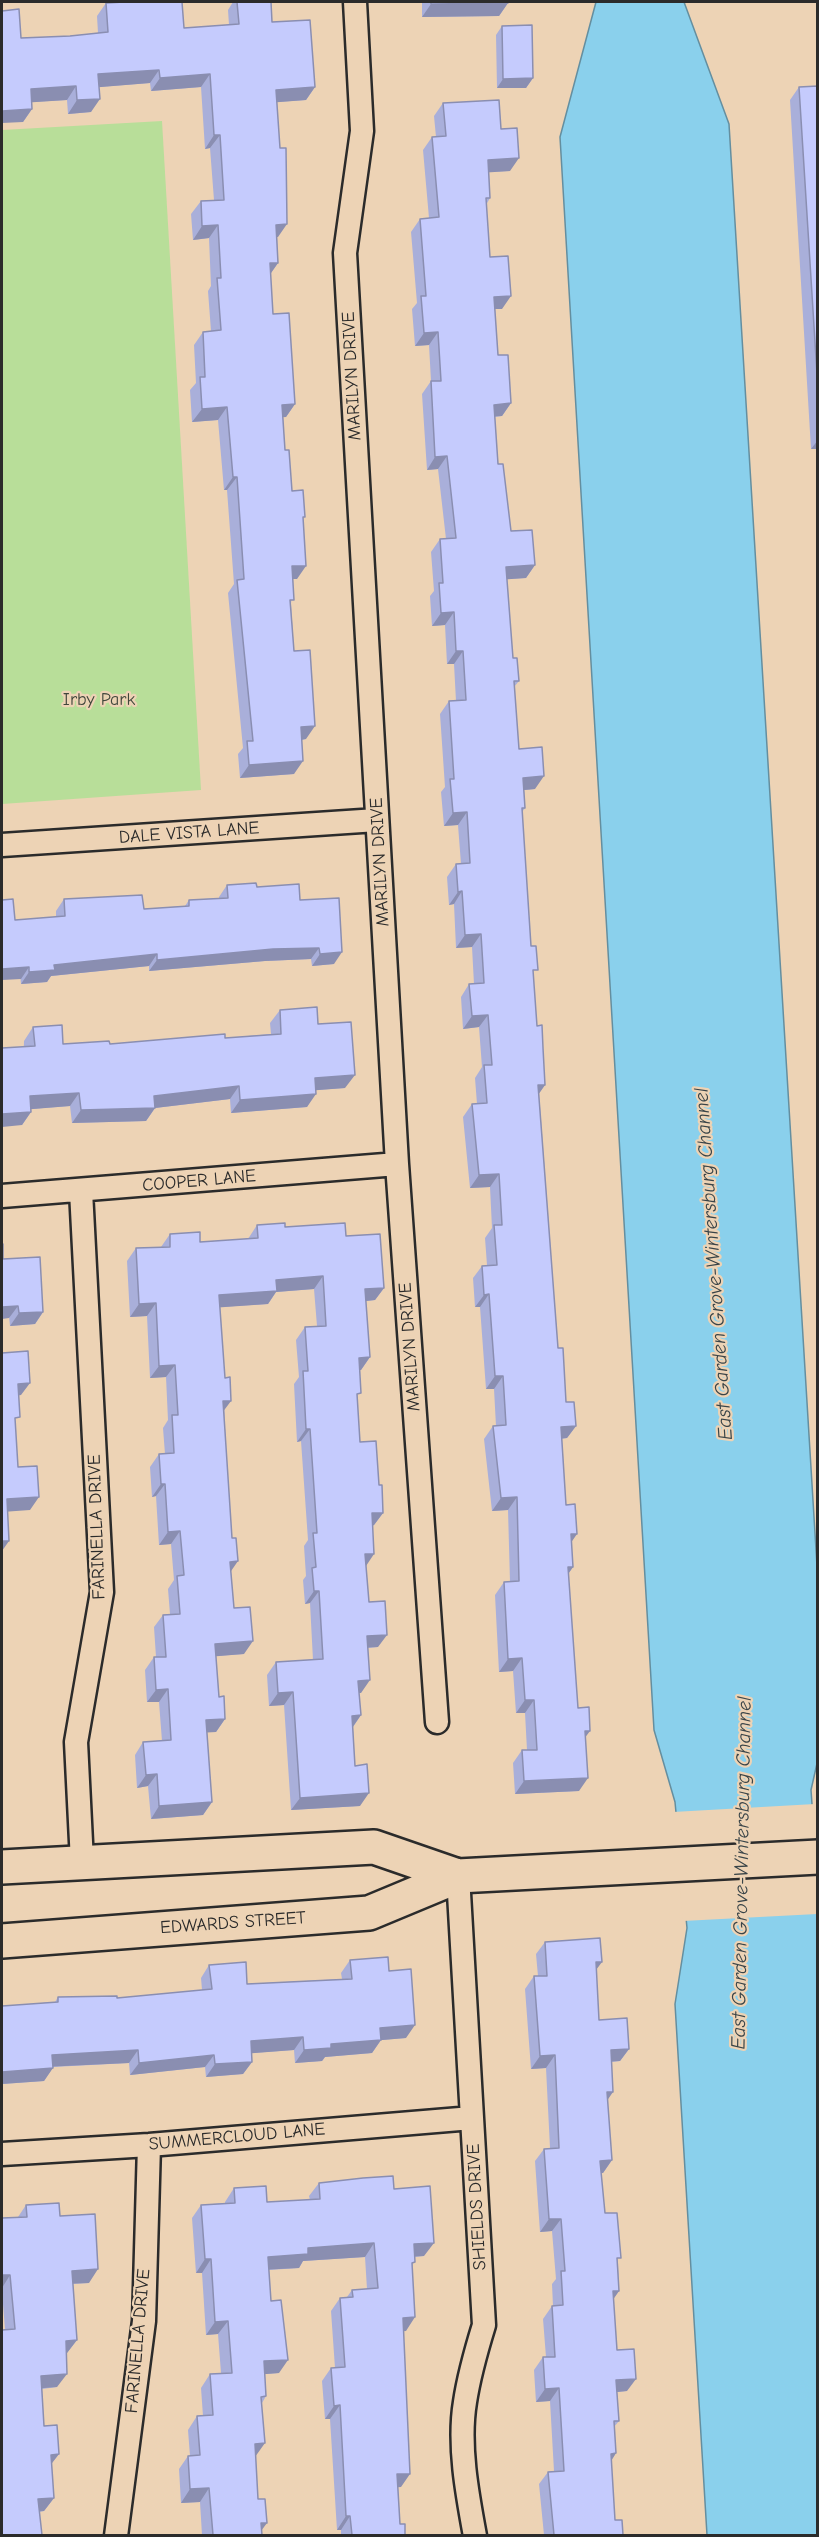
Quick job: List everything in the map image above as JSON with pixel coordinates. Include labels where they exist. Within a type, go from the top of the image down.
[{"type":"main road","name":"EDWARDS STREET","points":[[2,1867],[374,1847],[458,1876]]},
{"type":"main road","name":"EDWARDS STREET","points":[[2,1941],[369,1913],[458,1876],[818,1857]]},
{"type":"street","name":"MARILYN DRIVE","points":[[355,2],[362,131],[345,253],[397,1164],[437,1722]]},
{"type":"street","name":"DALE VISTA LANE","points":[[2,845],[377,820]]},
{"type":"street","name":"COOPER LANE","points":[[2,1196],[397,1164]]},
{"type":"street","name":"FARINELLA DRIVE","points":[[81,1191],[102,1592],[76,1742],[82,1862]]},
{"type":"street","name":"SHIELDS DRIVE","points":[[458,1876],[484,2325],[472,2364],[464,2404],[465,2456],[475,2535]]},
{"type":"street","name":"SUMMERCLOUD LANE","points":[[2,2154],[149,2145],[472,2118]]},
{"type":"street","name":"FARINELLA DRIVE","points":[[116,2535],[144,2321],[149,2145]]},
{"type":"green space","name":"Irby Park","points":[[162,121],[201,790],[2,804],[2,130]]},
{"type":"water","name":"East Garden Grove-Wintersburg Channel","points":[[596,2],[684,2],[729,124],[817,1566],[818,1759],[811,1790],[818,1888],[817,2535],[707,2535],[675,2004],[687,1928],[675,1802],[654,1730],[560,137]]},
{"type":"pier","points":[[815,1804],[817,1914],[683,1921],[673,1812]]},
{"type":"building","points":[[182,2],[184,28],[239,24],[237,2],[271,2],[272,22],[310,20],[315,87],[276,90],[280,148],[286,148],[287,224],[276,225],[278,263],[270,263],[273,314],[289,313],[295,404],[282,405],[285,450],[289,450],[292,491],[303,490],[305,517],[303,517],[306,566],[292,566],[294,600],[290,600],[294,651],[310,650],[315,726],[301,727],[303,761],[249,765],[247,741],[253,741],[237,580],[244,579],[237,477],[233,477],[227,407],[202,409],[200,377],[205,377],[203,332],[221,330],[217,278],[221,278],[218,225],[202,226],[201,201],[224,200],[220,135],[214,135],[210,74],[160,78],[159,70],[98,74],[100,99],[77,100],[76,86],[31,89],[32,109],[2,111],[2,11],[19,9],[21,38],[70,36],[108,32],[106,3]]},
{"type":"building","points":[[431,2],[508,2],[508,3],[431,4]]},
{"type":"building","points":[[532,25],[533,78],[503,79],[502,26]]},
{"type":"building","points":[[818,86],[818,390],[799,87]]},
{"type":"building","points":[[499,100],[501,129],[517,128],[519,158],[488,160],[490,198],[486,198],[490,257],[508,256],[511,296],[494,297],[498,355],[508,355],[511,403],[494,405],[498,464],[503,464],[511,531],[532,530],[535,565],[506,567],[513,658],[517,658],[519,681],[514,681],[519,749],[542,747],[544,776],[523,778],[525,808],[522,808],[531,946],[536,946],[538,970],[533,970],[537,1026],[542,1025],[545,1085],[538,1085],[558,1348],[563,1348],[566,1402],[574,1402],[576,1426],[561,1427],[566,1505],[575,1504],[577,1534],[571,1534],[573,1567],[568,1567],[578,1708],[589,1707],[590,1731],[585,1731],[588,1778],[524,1781],[522,1750],[537,1750],[534,1700],[525,1700],[522,1658],[508,1659],[504,1582],[519,1581],[517,1497],[501,1498],[493,1426],[506,1425],[503,1376],[495,1376],[489,1294],[484,1295],[482,1266],[497,1265],[494,1225],[502,1225],[499,1174],[479,1175],[472,1104],[487,1103],[484,1065],[492,1065],[488,1015],[472,1016],[469,984],[484,983],[481,934],[465,935],[462,891],[458,892],[456,864],[470,863],[467,812],[453,813],[450,779],[454,779],[449,701],[466,700],[463,651],[456,651],[454,612],[441,613],[439,583],[443,583],[440,539],[456,538],[447,456],[435,457],[431,381],[441,381],[438,332],[424,333],[421,296],[426,296],[420,219],[439,217],[432,137],[446,136],[443,103]]},
{"type":"building","points":[[256,883],[257,887],[299,884],[300,900],[339,898],[342,952],[320,954],[319,948],[273,949],[157,960],[157,954],[54,965],[55,970],[29,972],[29,967],[2,969],[2,900],[13,899],[15,920],[65,916],[64,899],[142,895],[144,909],[189,906],[189,900],[228,898],[227,885]]},
{"type":"building","points":[[317,1007],[318,1024],[351,1022],[355,1075],[315,1078],[316,1094],[240,1100],[239,1086],[154,1096],[155,1108],[81,1110],[79,1093],[30,1096],[31,1112],[2,1114],[2,1048],[35,1046],[33,1027],[62,1025],[63,1044],[109,1041],[110,1044],[225,1034],[225,1038],[281,1034],[280,1010]]},
{"type":"building","points":[[285,1223],[285,1227],[345,1223],[346,1236],[380,1234],[384,1288],[365,1289],[370,1357],[359,1358],[361,1393],[357,1394],[360,1442],[376,1441],[379,1485],[382,1485],[383,1513],[372,1513],[374,1554],[365,1554],[369,1602],[385,1601],[387,1635],[367,1636],[370,1680],[358,1681],[361,1715],[352,1716],[355,1766],[367,1764],[369,1793],[300,1798],[293,1692],[278,1693],[276,1662],[323,1659],[319,1591],[314,1591],[312,1568],[316,1567],[313,1533],[317,1533],[310,1429],[306,1429],[303,1371],[308,1371],[305,1327],[326,1326],[323,1276],[276,1280],[277,1291],[219,1295],[225,1378],[230,1377],[231,1401],[223,1401],[232,1538],[236,1538],[238,1561],[230,1562],[234,1608],[250,1607],[253,1641],[215,1644],[219,1697],[224,1696],[225,1719],[206,1720],[212,1802],[159,1806],[157,1774],[146,1775],[143,1742],[171,1740],[168,1689],[156,1690],[154,1657],[166,1657],[163,1615],[180,1614],[177,1576],[184,1575],[180,1531],[168,1532],[165,1484],[161,1484],[159,1454],[174,1453],[172,1415],[178,1415],[175,1365],[159,1366],[156,1303],[139,1304],[136,1248],[170,1247],[170,1234],[200,1232],[200,1242],[258,1238],[257,1225]]},
{"type":"building","points":[[2,1244],[3,1259],[40,1257],[43,1312],[19,1313],[18,1306],[2,1307]]},
{"type":"building","points":[[28,1351],[30,1383],[18,1384],[20,1417],[15,1418],[18,1467],[37,1466],[39,1497],[7,1499],[9,1541],[2,1541],[2,1353]]},
{"type":"building","points":[[600,1938],[602,1962],[596,1962],[599,2020],[627,2018],[629,2049],[611,2050],[613,2092],[607,2092],[612,2160],[600,2161],[605,2213],[617,2213],[621,2258],[617,2258],[619,2291],[613,2291],[617,2350],[634,2349],[636,2379],[616,2380],[619,2421],[614,2421],[616,2453],[611,2454],[615,2520],[622,2520],[623,2535],[554,2535],[548,2472],[564,2471],[559,2388],[545,2389],[543,2357],[555,2357],[552,2306],[563,2305],[561,2271],[565,2271],[561,2219],[549,2219],[544,2149],[559,2148],[555,2055],[540,2056],[534,1976],[547,1976],[545,1942]]},
{"type":"building","points":[[388,1957],[389,1971],[411,1969],[415,2025],[380,2028],[381,2040],[331,2044],[331,2048],[304,2050],[303,2037],[251,2041],[252,2062],[215,2064],[214,2055],[139,2063],[138,2050],[52,2055],[53,2068],[2,2072],[2,2006],[58,2002],[58,1997],[117,1996],[117,1998],[212,1989],[209,1965],[246,1962],[247,1984],[352,1979],[350,1960]]},
{"type":"building","points":[[393,2176],[394,2189],[430,2186],[434,2243],[414,2244],[415,2262],[412,2263],[415,2317],[403,2318],[410,2474],[397,2474],[400,2524],[405,2524],[405,2535],[352,2535],[350,2516],[346,2516],[340,2405],[334,2406],[331,2368],[345,2367],[340,2298],[353,2297],[352,2290],[378,2288],[374,2243],[308,2248],[308,2254],[268,2257],[271,2301],[281,2300],[288,2360],[264,2361],[266,2396],[261,2397],[265,2443],[255,2444],[258,2499],[265,2499],[267,2523],[261,2523],[262,2535],[213,2535],[209,2488],[190,2489],[188,2456],[200,2455],[197,2416],[213,2415],[210,2374],[232,2373],[228,2321],[215,2322],[211,2259],[205,2259],[201,2205],[235,2203],[234,2188],[266,2186],[267,2202],[320,2199],[319,2183]]},
{"type":"building","points":[[59,2203],[60,2216],[95,2214],[98,2269],[72,2271],[77,2340],[66,2341],[67,2374],[41,2376],[44,2426],[57,2425],[59,2454],[51,2455],[54,2498],[38,2499],[42,2535],[2,2535],[2,2330],[15,2329],[10,2275],[2,2275],[2,2218],[27,2217],[26,2205]]}]
